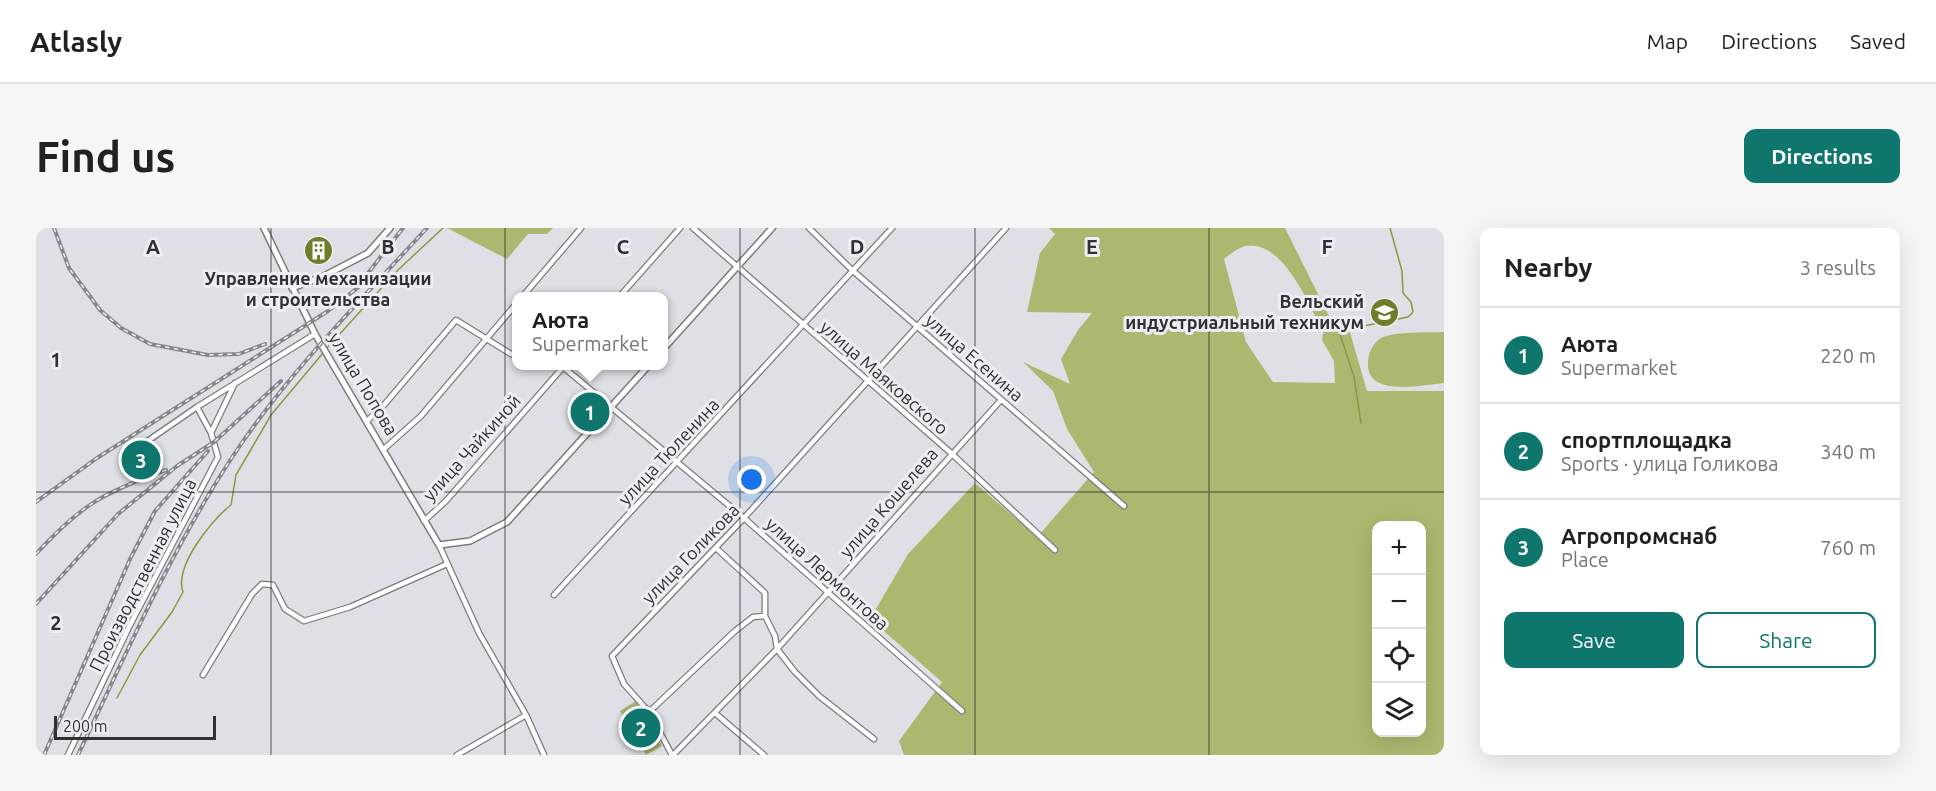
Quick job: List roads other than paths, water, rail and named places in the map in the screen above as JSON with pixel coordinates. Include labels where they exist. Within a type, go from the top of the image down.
[{"type":"street","name":"улица Попова","points":[[264,228],[315,334],[439,545]]},
{"type":"street","points":[[292,288],[322,277],[368,253],[390,228]]},
{"type":"street","points":[[527,292],[581,228]]},
{"type":"street","points":[[624,292],[680,228]]},
{"type":"street","name":"улица Маяковского","points":[[693,228],[951,453],[1055,550]]},
{"type":"street","points":[[668,342],[772,228]]},
{"type":"street","name":"улица Есенина","points":[[809,228],[852,270],[1124,506]]},
{"type":"street","name":"улица Тюленина","points":[[554,595],[892,228]]},
{"type":"street","name":"улица Голикова","points":[[672,755],[649,712],[624,684],[612,656],[744,518],[1006,228]]},
{"type":"street","points":[[384,449],[420,416],[512,309]]},
{"type":"street","points":[[367,421],[384,405],[456,320],[512,353]]},
{"type":"street","points":[[136,449],[197,407],[315,334]]},
{"type":"street","name":"улица Чайкиной","points":[[424,521],[446,501],[560,370]]},
{"type":"street","name":"улица Лермонтова","points":[[568,370],[744,518],[962,711]]},
{"type":"street","points":[[544,755],[526,715],[479,633],[439,545],[470,541],[507,522],[644,370]]},
{"type":"street","points":[[212,433],[235,383]]},
{"type":"street","name":"улица Кошелева","points":[[672,755],[715,713],[828,593],[951,453],[1001,400]]},
{"type":"street","name":"Производственная улица","points":[[68,755],[130,624],[218,457],[212,433],[197,407]]},
{"type":"street","points":[[716,548],[765,593],[765,616],[776,636],[777,648],[795,672],[819,696],[874,739]]},
{"type":"street","points":[[203,675],[252,594],[262,584],[268,582],[273,585],[285,609],[304,621],[351,607],[447,564]]},
{"type":"street","points":[[649,712],[735,631],[753,617],[765,616]]},
{"type":"street","points":[[715,713],[764,755]]},
{"type":"street","points":[[457,755],[526,715]]},
{"type":"waterway","points":[[326,349],[398,270],[443,228]]},
{"type":"waterway","points":[[759,246],[776,228]]},
{"type":"waterway","points":[[1361,423],[1354,377],[1339,331],[1408,317],[1413,312],[1411,302],[1403,293],[1402,271],[1390,228]]},
{"type":"waterway","points":[[117,698],[140,655],[172,612],[183,592],[184,570],[196,545],[214,521],[231,505],[236,475],[271,415],[323,353]]},
{"type":"railway","points":[[54,228],[69,268],[100,310],[121,328],[150,344],[208,355],[239,354],[265,344]]},
{"type":"railway","points":[[365,277],[403,228]]},
{"type":"railway","points":[[78,755],[169,565],[233,456],[254,425],[301,367],[427,228]]},
{"type":"railway","points":[[36,502],[97,458],[328,311],[374,275]]},
{"type":"railway","points":[[36,604],[118,514],[177,466],[214,442],[281,381]]},
{"type":"railway","points":[[44,755],[131,557],[155,511],[208,451]]},
{"type":"railway","points":[[36,554],[67,523],[95,502],[126,486],[166,470]]},
{"type":"place","name":"Управление механизации и строительства","points":[[318,250]]},
{"type":"place","name":"Вельский индустриальный техникум","points":[[1385,312]]},
{"type":"place","name":"Аюта","points":[[590,412]]},
{"type":"place","name":"Агропромснаб","points":[[141,460]]},
{"type":"place","name":"спортплощадка","points":[[641,728]]}]
